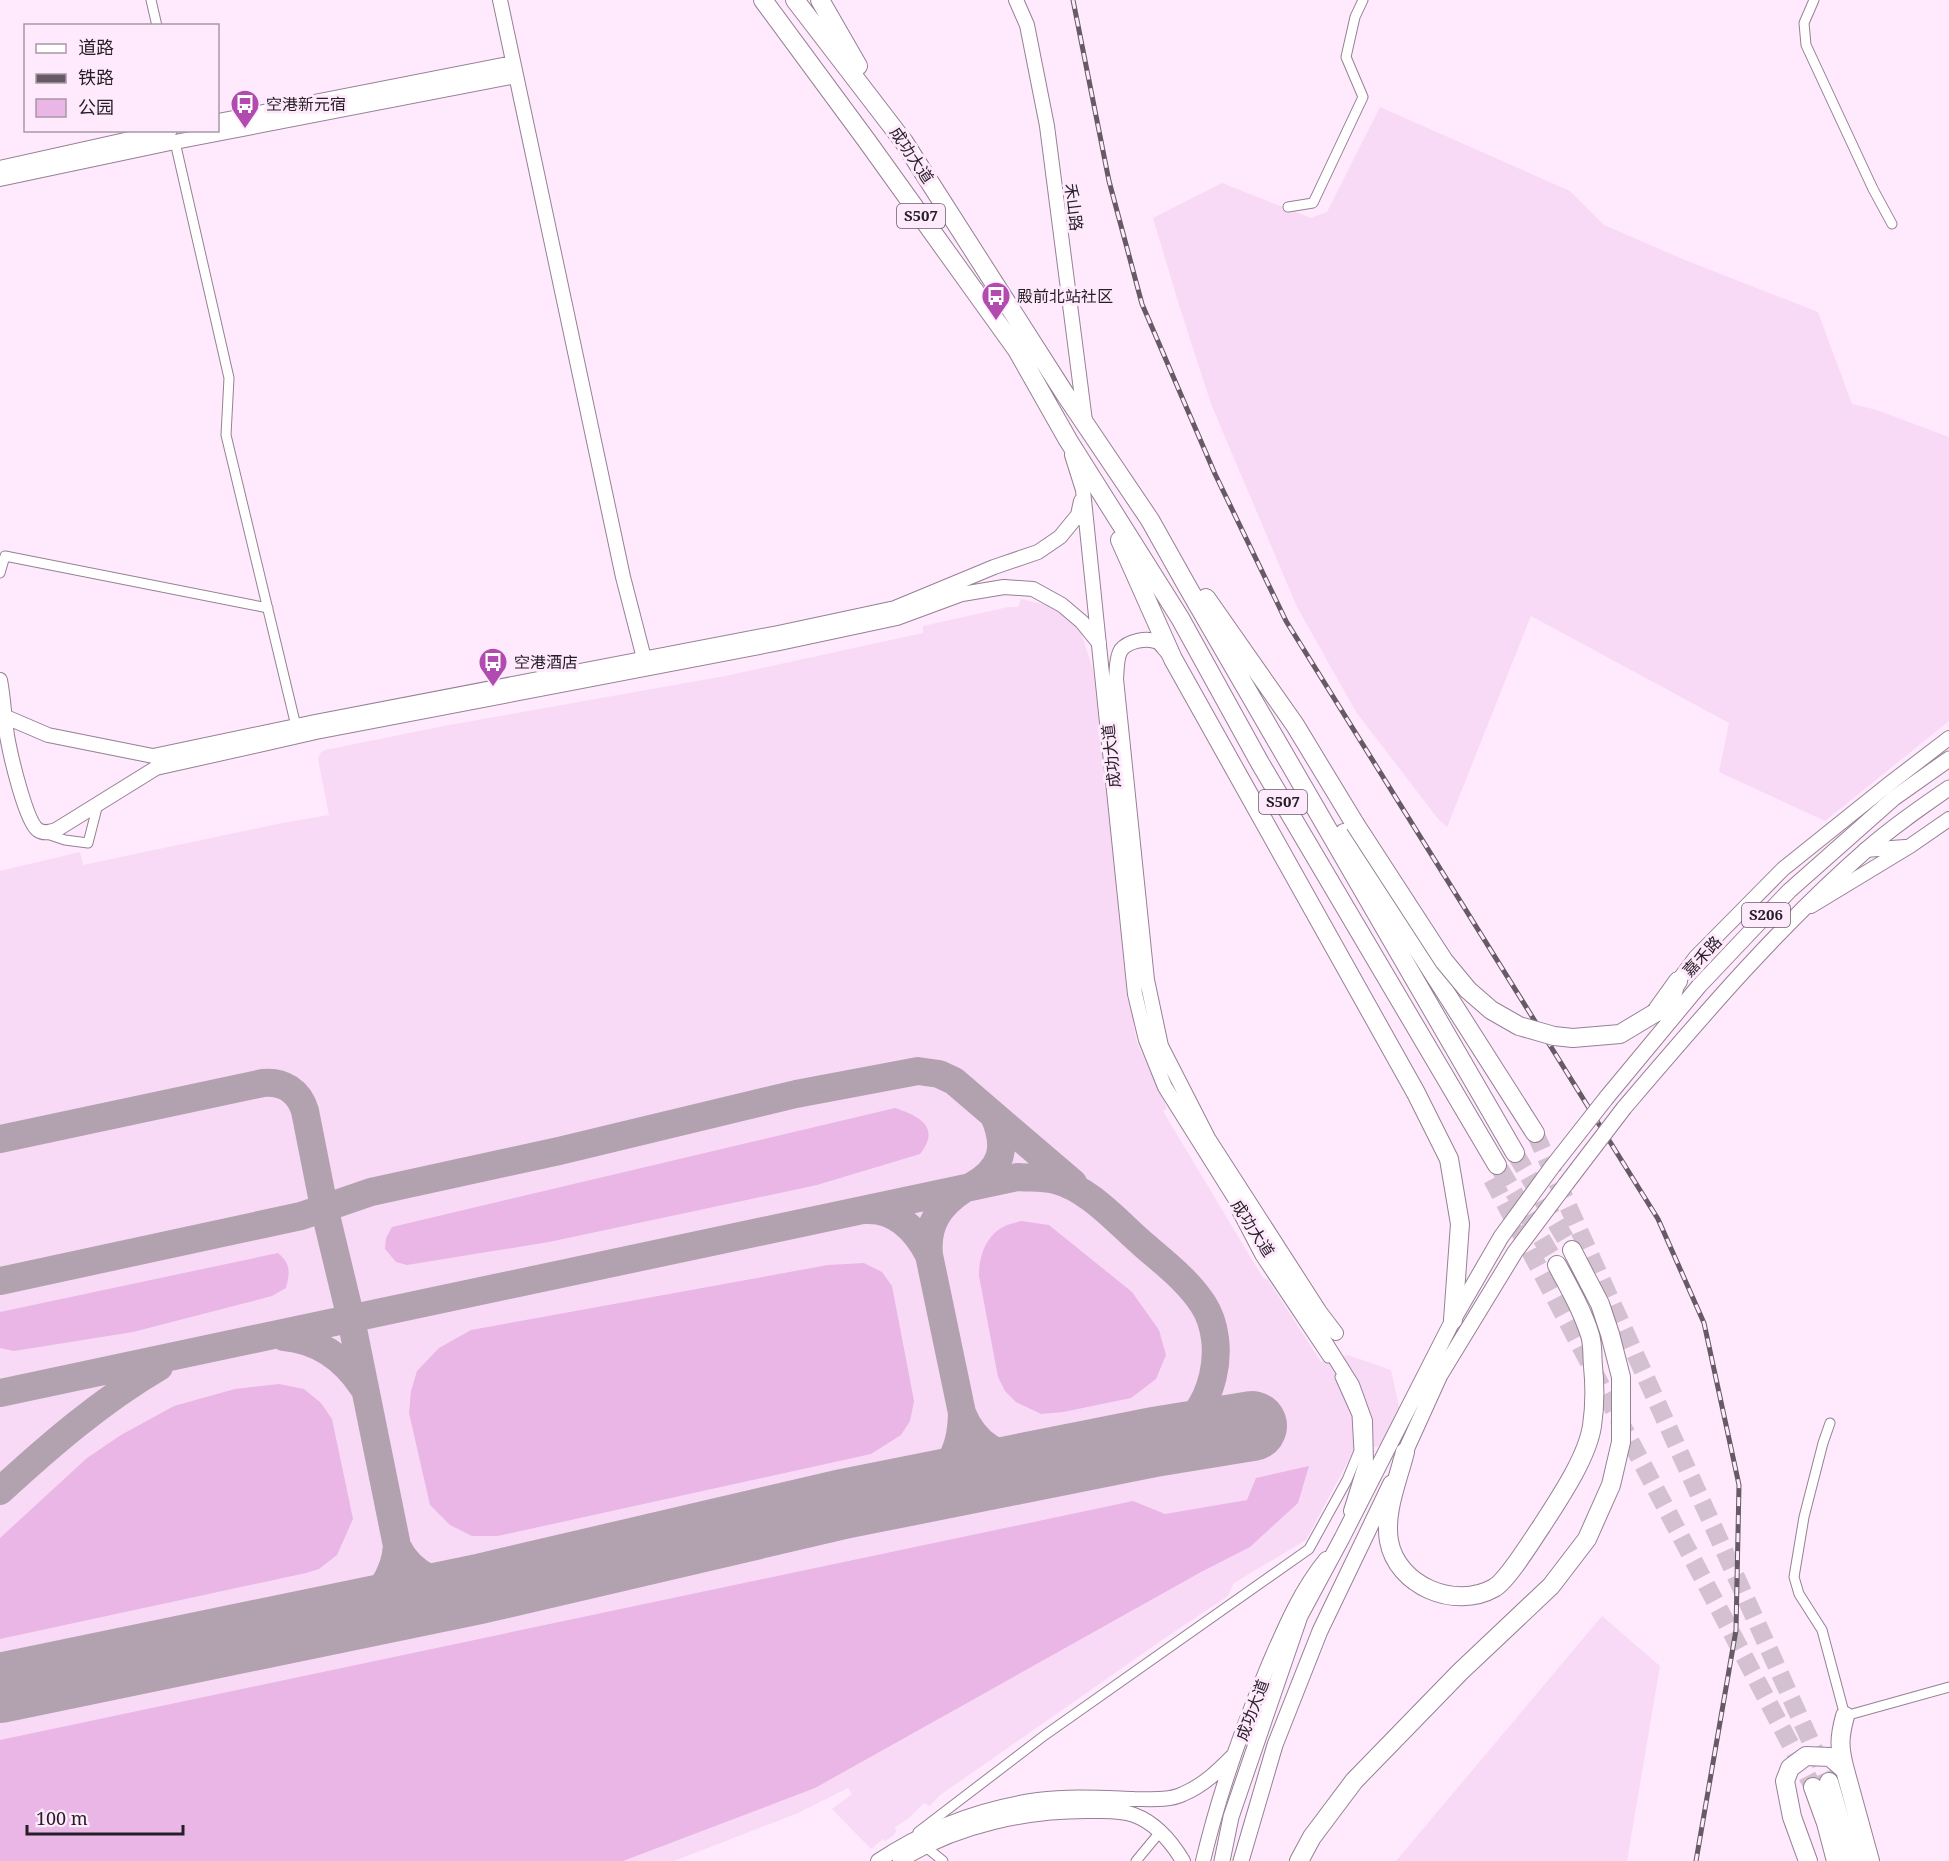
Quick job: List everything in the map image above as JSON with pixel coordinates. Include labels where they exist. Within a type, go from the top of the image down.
[{"type":"highway","name":"成功大道","points":[[763,0],[1017,350],[1068,440],[1088,486],[1173,659],[1416,1093],[1449,1159],[1460,1224],[1453,1320]]},
{"type":"highway","name":"成功大道","points":[[795,0],[904,142],[1065,394],[1150,520],[1515,1153]]},
{"type":"highway","points":[[820,0],[904,142]]},
{"type":"highway","name":"成功大道","points":[[1088,486],[1180,618],[1260,763],[1495,1172]]},
{"type":"highway","points":[[1150,520],[1295,724],[1355,824],[1444,961],[1468,990],[1491,1010],[1519,1026],[1554,1036],[1573,1038],[1620,1034],[1661,1019],[1677,981]]},
{"type":"highway","name":"S507","points":[[1187,586],[1535,1133]]},
{"type":"highway","points":[[1299,1861],[1312,1837],[1354,1781],[1461,1672],[1551,1586],[1587,1539],[1611,1485],[1622,1442],[1621,1377],[1600,1304],[1572,1250]]},
{"type":"highway","points":[[1405,1452],[1390,1509],[1389,1542],[1400,1567],[1422,1587],[1448,1597],[1472,1595],[1495,1588],[1519,1560],[1578,1466],[1592,1428],[1594,1383],[1591,1337],[1557,1265]]},
{"type":"highway","points":[[1845,1716],[1839,1737],[1839,1749],[1870,1861]]},
{"type":"highway","points":[[1808,1861],[1791,1808],[1785,1780],[1790,1768],[1806,1756],[1830,1757],[1845,1770]]},
{"type":"highway","points":[[1836,1861],[1826,1823],[1821,1784],[1852,1861]]},
{"type":"main road","points":[[500,0],[621,566],[645,663]]},
{"type":"main road","name":"禾山路","points":[[1016,0],[1027,26],[1047,126],[1085,421]]},
{"type":"main road","points":[[219,121],[514,69]]},
{"type":"main road","points":[[219,127],[514,69]]},
{"type":"main road","points":[[0,168],[193,132]]},
{"type":"main road","points":[[0,179],[173,136]]},
{"type":"main road","points":[[0,680],[8,740],[28,813],[33,825],[42,832],[56,830],[156,768],[895,608],[994,567],[1038,552],[1060,537],[1078,514],[1088,486]]},
{"type":"main road","name":"成功大道","points":[[1088,486],[1090,561],[1136,993],[1146,1040],[1165,1087],[1209,1160],[1331,1349],[1352,1385],[1365,1421],[1366,1463],[1342,1538],[1314,1574],[1294,1606],[1258,1690],[1235,1754],[1203,1861]]},
{"type":"main road","points":[[6,717],[48,735],[153,756],[296,726],[645,663],[780,643],[897,618],[962,594],[1004,587],[1033,589],[1062,605],[1082,622],[1099,643]]},
{"type":"main road","name":"成功大道","points":[[1173,659],[1158,643],[1144,640],[1132,642],[1122,650],[1117,663],[1116,679],[1147,980],[1161,1046],[1208,1138],[1320,1312],[1336,1333]]},
{"type":"main road","points":[[1677,981],[1696,957],[1789,864],[1949,738]]},
{"type":"main road","name":"嘉禾路","points":[[1222,1861],[1231,1817],[1300,1616],[1453,1320],[1501,1237],[1607,1097],[1661,1019],[1699,986],[1789,891],[1894,798],[1949,759]]},
{"type":"main road","name":"S206","points":[[1405,1452],[1440,1375],[1515,1252],[1624,1108],[1724,992],[1799,914],[1865,850],[1949,788]]},
{"type":"main road","points":[[1799,914],[1910,846],[1949,819]]},
{"type":"main road","points":[[1865,850],[1910,846]]},
{"type":"main road","points":[[1789,864],[1821,863]]},
{"type":"main road","points":[[1241,1861],[1275,1745],[1316,1641],[1405,1452]]},
{"type":"main road","points":[[878,1861],[903,1845],[940,1827],[994,1809],[1038,1800],[1152,1799],[1181,1796],[1209,1780],[1235,1754]]},
{"type":"main road","points":[[900,1861],[945,1838],[997,1821],[1062,1811],[1113,1811],[1133,1815],[1154,1826],[1173,1843],[1183,1861]]},
{"type":"street","points":[[151,0],[157,24]]},
{"type":"street","points":[[1288,207],[1313,203],[1363,97],[1346,57],[1355,17],[1363,0]]},
{"type":"street","points":[[1814,0],[1804,23],[1806,45],[1873,189],[1892,224]]},
{"type":"street","points":[[173,136],[229,378],[226,435],[296,726]]},
{"type":"street","points":[[0,573],[5,556],[268,608]]},
{"type":"street","points":[[42,832],[65,840],[88,843],[98,804]]},
{"type":"street","points":[[903,1845],[1045,1735],[1309,1549],[1347,1480],[1359,1451],[1357,1415],[1342,1381],[1260,1256],[1209,1160]]},
{"type":"street","points":[[1830,1423],[1804,1517],[1794,1577],[1799,1594],[1822,1630],[1845,1716],[1949,1687]]},
{"type":"street","points":[[1136,1861],[1160,1832]]},
{"type":"street","points":[[926,1847],[943,1861]]},
{"type":"shaded area","points":[[1380,107],[1570,191],[1604,225],[1685,260],[1818,312],[1852,404],[1877,410],[1949,437],[1949,721],[1825,821],[1719,772],[1729,723],[1531,616],[1447,827],[1439,820],[1356,712],[1297,607],[1211,404],[1153,218],[1222,183],[1311,218],[1327,212]]},
{"type":"shaded area","points":[[1021,599],[1047,605],[1075,624],[1081,633],[1093,669],[1134,1025],[1137,1043],[1167,1108],[1163,1111],[1263,1278],[1268,1280],[1321,1362],[1348,1355],[1391,1370],[1401,1416],[1388,1444],[1353,1452],[1306,1540],[1234,1583],[1228,1596],[939,1796],[930,1806],[924,1803],[908,1819],[895,1827],[896,1832],[893,1836],[885,1841],[883,1839],[871,1849],[832,1809],[852,1794],[848,1788],[798,1813],[674,1861],[0,1861],[0,871],[80,852],[83,865],[329,815],[318,759],[321,752],[325,750],[444,726],[725,676],[923,633],[923,626],[1008,607],[1018,607]]},
{"type":"shaded area","points":[[1602,1616],[1660,1666],[1627,1861],[1396,1861]]},
{"type":"green space","points":[[895,1108],[912,1115],[925,1124],[928,1137],[920,1154],[817,1185],[549,1242],[407,1265],[396,1262],[385,1249],[386,1238],[392,1227]]},
{"type":"green space","points":[[1021,1221],[1049,1225],[1132,1292],[1159,1330],[1166,1355],[1156,1379],[1131,1398],[1063,1412],[1041,1414],[1016,1402],[1005,1391],[998,1377],[979,1269],[984,1248],[992,1236],[1003,1227]]},
{"type":"green space","points":[[278,1253],[287,1265],[288,1277],[286,1288],[272,1296],[133,1332],[14,1351],[0,1348],[0,1312]]},
{"type":"green space","points":[[864,1263],[882,1272],[892,1286],[914,1401],[910,1421],[901,1435],[871,1454],[498,1536],[472,1536],[450,1525],[430,1505],[409,1413],[411,1391],[417,1371],[439,1348],[471,1330],[828,1265]]},
{"type":"green space","points":[[279,1384],[304,1389],[321,1403],[332,1419],[353,1519],[337,1555],[319,1569],[306,1573],[0,1639],[0,1538],[87,1458],[121,1435],[174,1406],[235,1389]]},
{"type":"green space","points":[[1309,1466],[1298,1503],[1250,1547],[1201,1572],[815,1788],[623,1861],[0,1861],[0,1740],[1133,1501],[1165,1514],[1247,1500],[1256,1478]]},
{"type":"taxiway","points":[[0,1281],[301,1216],[371,1192],[559,1151],[796,1094],[918,1071],[939,1074],[954,1081],[1073,1183]]},
{"type":"taxiway","points":[[0,1139],[263,1083],[283,1086],[299,1098],[305,1111],[324,1207],[351,1319],[397,1546]]},
{"type":"taxiway","points":[[972,1186],[990,1172],[1000,1157],[1001,1138],[994,1116]]},
{"type":"taxiway","points":[[0,1393],[1018,1177],[1055,1180],[1068,1184],[1092,1199],[1176,1273],[1203,1304],[1211,1320],[1215,1338],[1216,1358],[1213,1377],[1207,1395],[1197,1412],[1185,1426],[1170,1436],[1149,1443],[1070,1458],[1027,1460],[1007,1456],[989,1447],[974,1433],[962,1413],[959,1439],[952,1459],[940,1473],[908,1490],[843,1504]]},
{"type":"taxiway","points":[[962,1413],[929,1255],[929,1244],[932,1225],[941,1209],[964,1189]]},
{"type":"taxiway","points":[[867,1210],[888,1213],[896,1217],[912,1230],[929,1255]]},
{"type":"taxiway","points":[[284,1337],[308,1342],[329,1352],[347,1367],[363,1387]]},
{"type":"taxiway","points":[[0,1491],[76,1425],[117,1394],[159,1367]]},
{"type":"taxiway","points":[[351,1617],[383,1587],[392,1568],[397,1546],[412,1566],[431,1579],[454,1586],[479,1589]]},
{"type":"runway","points":[[0,1688],[479,1589],[843,1504],[1154,1442],[1252,1426]]},
{"type":"tunnel","points":[[1535,1133],[1829,1782]]},
{"type":"tunnel","points":[[1515,1153],[1572,1250]]},
{"type":"tunnel","points":[[1500,1169],[1557,1265]]},
{"type":"tunnel","points":[[1492,1179],[1813,1787]]},
{"type":"railway","points":[[1073,0],[1109,181],[1142,304],[1215,474],[1286,621],[1658,1219],[1704,1323],[1739,1485],[1736,1630],[1696,1861]]},
{"type":"place","name":"空港新元宿","points":[[245,130]]},
{"type":"place","name":"殿前北站社区","points":[[996,322]]},
{"type":"place","name":"空港酒店","points":[[493,688]]}]
